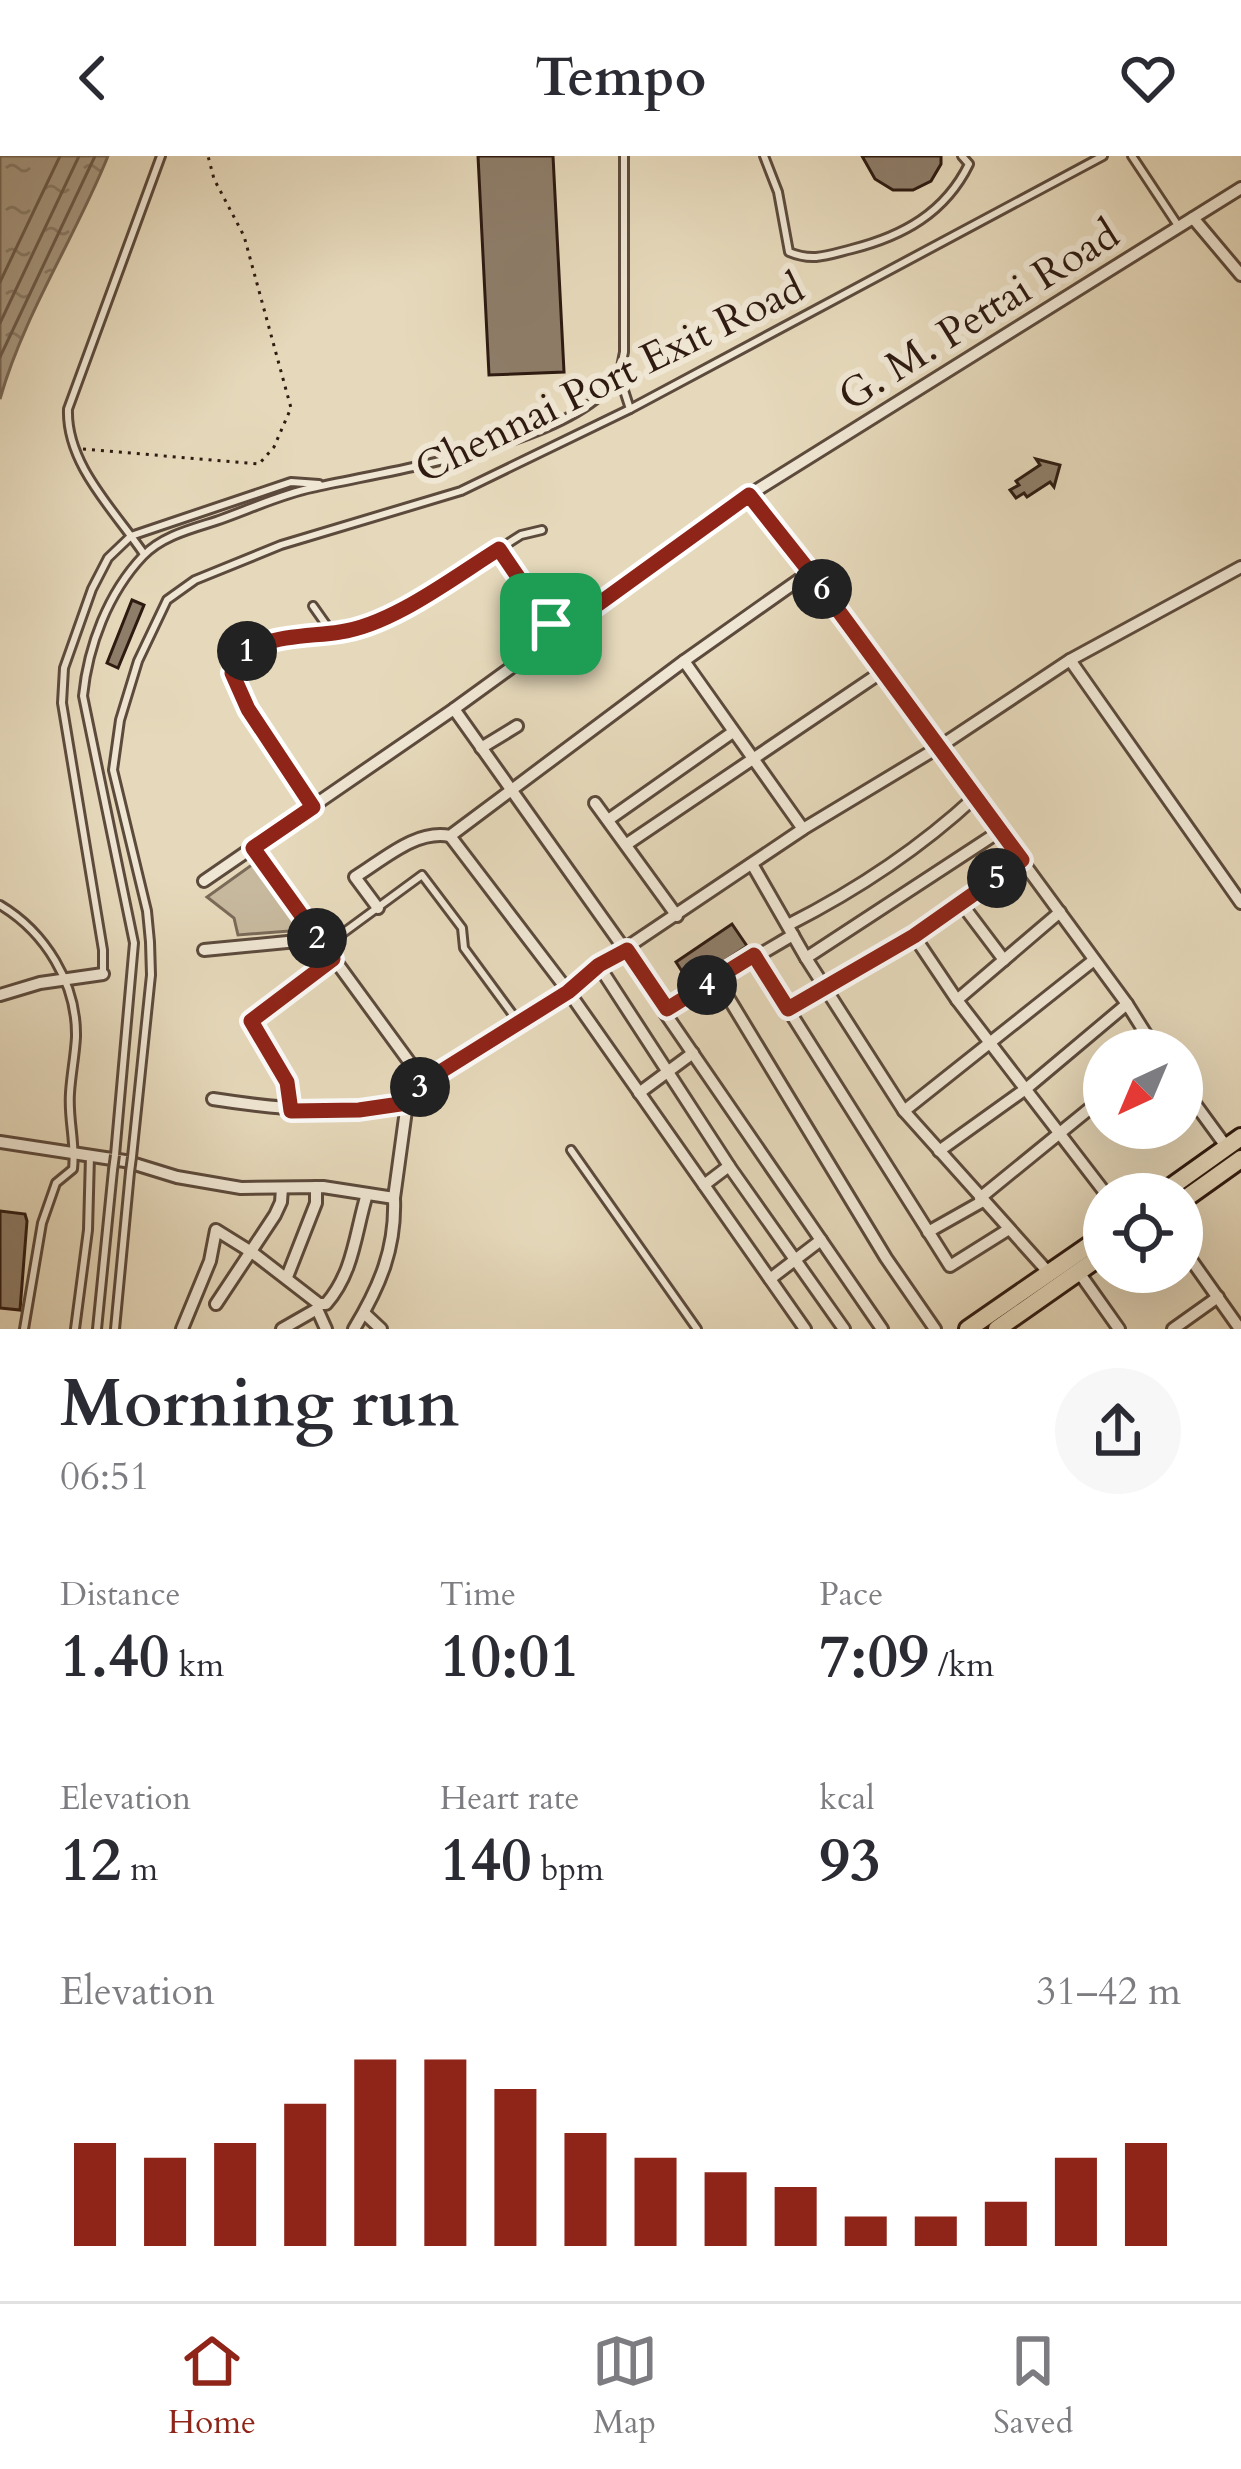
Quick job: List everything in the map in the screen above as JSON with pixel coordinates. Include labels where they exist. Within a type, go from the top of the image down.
[{"type":"main road","points":[[1198,1173],[1236,1151]]},
{"type":"main road","points":[[1203,1182],[1236,1151]]},
{"type":"main road","points":[[968,1329],[1083,1249]]},
{"type":"main road","points":[[997,1329],[1083,1268]]},
{"type":"street","name":"G. M. Pettai Road","points":[[204,881],[454,709],[749,495],[1241,188]]},
{"type":"street","points":[[1193,218],[1241,275]]},
{"type":"street","points":[[749,495],[1143,1029]]},
{"type":"street","points":[[354,1329],[390,1257],[407,1103],[424,1082],[568,992],[599,965],[803,829],[1070,660],[1241,567]]},
{"type":"street","points":[[378,908],[356,878],[416,839],[450,836],[810,572]]},
{"type":"street","points":[[1070,660],[1241,903]]},
{"type":"street","points":[[684,661],[803,829]]},
{"type":"street","points":[[627,844],[883,671]]},
{"type":"street","points":[[454,709],[627,950],[667,1009],[665,1013],[882,1329]]},
{"type":"street","points":[[481,748],[517,727]]},
{"type":"street","points":[[608,820],[733,732]]},
{"type":"street","points":[[667,1009],[932,836],[975,797]]},
{"type":"street","points":[[595,803],[677,916]]},
{"type":"street","points":[[806,958],[1000,830]]},
{"type":"street","points":[[450,836],[568,992],[805,1329]]},
{"type":"street","points":[[253,848],[424,1082]]},
{"type":"street","points":[[788,1009],[914,936],[1022,860]]},
{"type":"street","points":[[752,864],[904,1111],[1049,1273]]},
{"type":"street","points":[[961,903],[1004,960]]},
{"type":"street","points":[[957,1000],[1060,912]]},
{"type":"street","points":[[914,936],[957,1000],[1091,1173]]},
{"type":"street","points":[[204,950],[321,943]]},
{"type":"street","points":[[754,955],[950,1266],[1009,1229]]},
{"type":"street","points":[[291,1111],[287,1082],[251,1021],[333,959]]},
{"type":"street","points":[[904,1111],[1094,960]]},
{"type":"street","points":[[599,965],[729,1166],[844,1329]]},
{"type":"street","points":[[0,995],[103,974]]},
{"type":"street","points":[[717,979],[886,1258],[935,1329]]},
{"type":"street","points":[[939,1151],[1027,1088],[1127,1004]]},
{"type":"street","points":[[639,1093],[693,1053]]},
{"type":"street","points":[[213,1099],[291,1111],[359,1110],[407,1103]]},
{"type":"street","points":[[1203,1111],[1236,1151]]},
{"type":"street","points":[[928,1232],[981,1200],[1083,1116]]},
{"type":"street","points":[[0,1142],[152,1167],[177,1178],[241,1188],[316,1187],[394,1198]]},
{"type":"street","points":[[704,1185],[729,1166]]},
{"type":"street","points":[[287,1277],[316,1203],[316,1187]]},
{"type":"street","points":[[216,1304],[253,1252],[281,1202],[282,1188]]},
{"type":"street","points":[[282,1329],[335,1294],[350,1269],[367,1194]]},
{"type":"street","points":[[182,1329],[216,1230],[287,1277],[318,1307],[326,1329]]},
{"type":"street","points":[[770,1279],[821,1240]]},
{"type":"street","points":[[1078,1271],[1119,1329]]},
{"type":"street","points":[[1203,1276],[1240,1329]]},
{"type":"street","points":[[1173,1329],[1218,1297]]},
{"type":"street","points":[[364,1313],[381,1329]]},
{"type":"lane","points":[[144,554],[72,448],[68,409],[161,156]]},
{"type":"lane","points":[[624,156],[624,352],[619,375],[630,409]]},
{"type":"lane","points":[[764,156],[778,192],[789,252],[809,260],[898,236],[925,219],[961,181],[969,164],[962,156]]},
{"type":"lane","name":"Chennai Port Exit Road","points":[[115,1329],[151,975],[147,911],[113,770],[138,661],[167,600],[195,580],[281,545],[461,491],[630,409],[1103,156]]},
{"type":"lane","points":[[1132,156],[1179,227]]},
{"type":"lane","points":[[98,1329],[134,943],[82,696],[87,658],[117,591],[144,554],[165,538],[328,484],[455,459],[562,419],[593,401],[619,375]]},
{"type":"lane","points":[[103,974],[103,950],[62,704],[64,668],[92,589],[108,558],[131,536],[291,482],[328,484]]},
{"type":"lane","points":[[313,807],[248,709],[232,673],[236,661],[247,651],[286,638],[332,633],[384,617],[521,535],[542,530]]},
{"type":"lane","points":[[499,549],[557,634]]},
{"type":"lane","points":[[313,606],[332,633]]},
{"type":"lane","points":[[321,943],[422,875],[462,928],[464,948],[519,1023]]},
{"type":"lane","points":[[0,905],[41,939],[72,993],[76,1034],[69,1098],[73,1169],[56,1183],[42,1223],[24,1329]]},
{"type":"lane","points":[[571,1150],[697,1329]]},
{"type":"lane","points":[[75,1329],[88,1230],[90,1156]]},
{"type":"path","points":[[72,448],[238,465],[259,464],[274,447],[291,408],[287,389],[244,236],[214,179],[208,156]]},
{"type":"shaded area","points":[[253,864],[303,930],[238,935],[234,918],[207,897]]},
{"type":"water","points":[[0,156],[108,156],[22,337],[0,399]]},
{"type":"building","points":[[478,156],[553,156],[564,372],[489,375]]},
{"type":"building","points":[[862,156],[941,156],[941,164],[931,181],[913,190],[893,190],[875,179]]},
{"type":"building","points":[[1036,459],[1060,465],[1054,487],[1050,482],[1027,497],[1024,493],[1016,498],[1010,490],[1040,465]]},
{"type":"building","points":[[132,600],[144,605],[118,668],[107,663]]},
{"type":"building","points":[[732,924],[747,946],[690,984],[676,962]]},
{"type":"building","points":[[0,1211],[25,1214],[27,1221],[20,1310],[0,1308]]},
{"type":"route","points":[[749,495],[1022,860],[914,936],[788,1009],[754,955],[667,1009],[627,950],[424,1082],[407,1103],[359,1110],[291,1111],[287,1082],[251,1021],[333,959],[253,848],[313,807],[248,709],[232,673],[236,661],[247,651],[286,638],[341,632],[384,617],[499,549],[551,624],[557,634],[749,495]]}]
